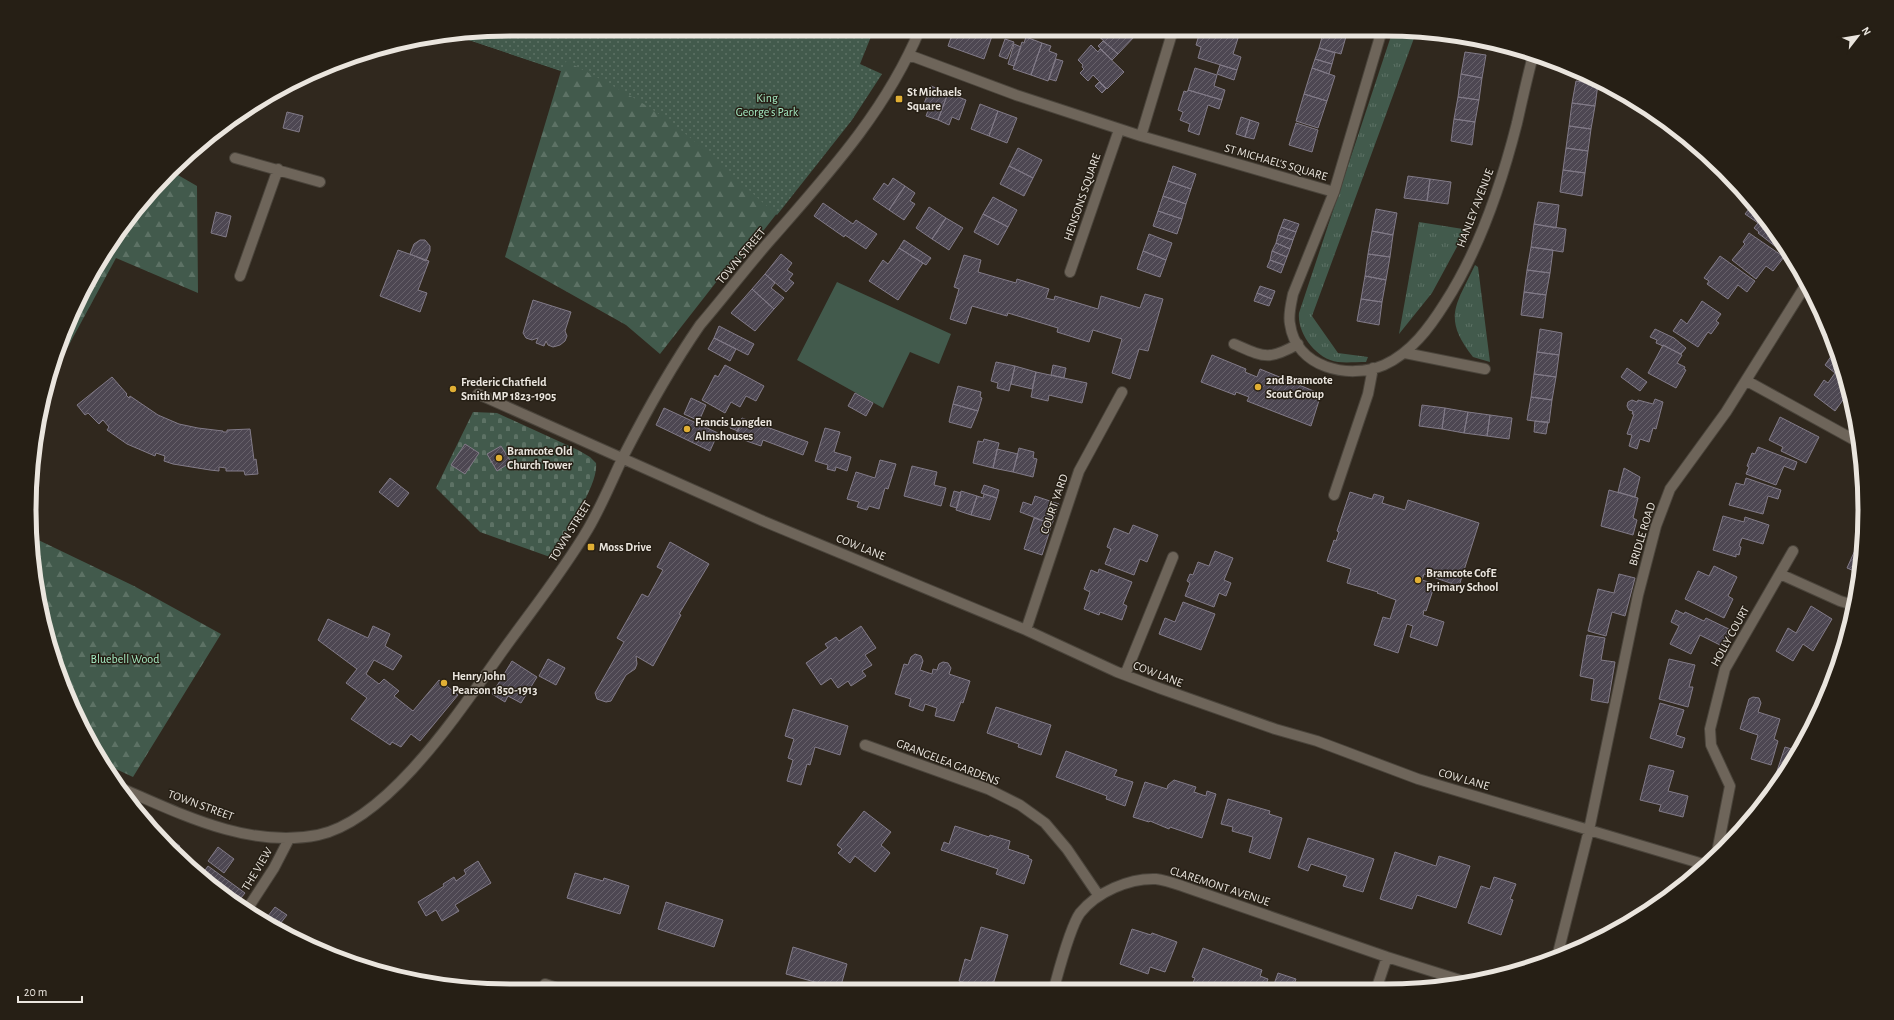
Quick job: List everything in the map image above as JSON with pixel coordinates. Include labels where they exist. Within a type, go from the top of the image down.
[{"type":"street","name":"TOWN STREET","points":[[129,791],[200,821],[224,829],[289,839],[320,834],[345,826],[370,810],[392,789],[423,756],[468,700],[574,551],[604,500],[622,458],[664,379],[700,325],[863,130],[890,89],[909,55],[917,36]]},
{"type":"street","points":[[1141,136],[1170,36]]},
{"type":"street","name":"ST MICHAEL'S SQUARE","points":[[909,55],[1016,95],[1119,130],[1334,192],[1380,36]]},
{"type":"street","name":"HANLEY AVENUE","points":[[1334,192],[1292,300],[1290,326],[1298,344],[1307,356],[1324,367],[1347,371],[1383,366],[1405,353],[1445,304],[1455,287],[1483,227],[1502,176],[1517,124],[1532,60]]},
{"type":"street","name":"HENSONS SQUARE","points":[[1070,272],[1119,130]]},
{"type":"street","points":[[235,158],[320,182]]},
{"type":"street","points":[[240,276],[278,169]]},
{"type":"street","name":"BRIDLE ROAD","points":[[1559,950],[1589,830],[1638,595],[1656,526],[1670,489],[1747,381],[1803,289]]},
{"type":"street","points":[[1234,344],[1264,357],[1278,355],[1298,344]]},
{"type":"street","points":[[1405,353],[1485,369]]},
{"type":"street","points":[[1334,495],[1368,394],[1373,368]]},
{"type":"street","points":[[1747,381],[1852,439]]},
{"type":"street","name":"COURT YARD","points":[[1026,630],[1079,471],[1122,392]]},
{"type":"street","points":[[478,394],[622,458]]},
{"type":"street","name":"COW LANE","points":[[622,458],[763,521],[1026,630],[1125,675],[1220,711],[1316,741],[1418,779],[1700,863]]},
{"type":"street","name":"HOLLY COURT","points":[[1718,846],[1730,786],[1711,745],[1710,729],[1725,669],[1793,551]]},
{"type":"street","points":[[1125,675],[1173,557]]},
{"type":"street","points":[[1780,574],[1849,604]]},
{"type":"street","name":"GRANGELEA GARDENS","points":[[865,745],[988,789],[1020,805],[1045,823],[1068,849],[1099,896]]},
{"type":"street","name":"THE VIEW","points":[[250,906],[274,868],[289,839]]},
{"type":"street","name":"CLAREMONT AVENUE","points":[[1055,984],[1070,936],[1080,914],[1099,896],[1134,880],[1156,879],[1185,887],[1455,978]]},
{"type":"street","points":[[1378,984],[1388,957]]},
{"type":"green space","name":"King George's Park","points":[[510,36],[871,36],[860,64],[882,74],[852,120],[777,215],[678,128],[648,107],[616,87],[566,61],[561,71],[464,38]]},
{"type":"green space","points":[[534,36],[640,67],[785,203],[739,262],[735,258],[660,354],[626,325],[505,257],[561,71],[464,38]]},
{"type":"green space","points":[[1391,36],[1414,37],[1312,316],[1338,353],[1368,357],[1366,362],[1338,362],[1322,356],[1315,350],[1305,337],[1299,321],[1299,313]]},
{"type":"green space","points":[[176,174],[197,186],[198,293],[116,258],[60,362],[85,300],[116,247],[134,221]]},
{"type":"green space","points":[[1419,222],[1463,229],[1465,232],[1432,293],[1399,334]]},
{"type":"green space","points":[[1475,265],[1478,267],[1490,362],[1473,357],[1463,343],[1455,321],[1455,311],[1458,301]]},
{"type":"green space","points":[[837,282],[951,334],[939,364],[910,352],[883,408],[797,360]]},
{"type":"green space","points":[[473,412],[497,413],[578,450],[590,457],[596,463],[592,484],[586,497],[579,511],[550,557],[480,532],[436,488]]},
{"type":"green space","name":"Bluebell Wood","points":[[37,539],[134,586],[221,634],[133,777],[113,767],[85,720],[72,691],[52,633],[40,572]]},
{"type":"building","points":[[952,36],[992,36],[984,59],[948,46]]},
{"type":"building","points":[[1098,36],[1135,36],[1118,54]]},
{"type":"building","points":[[1199,36],[1239,36],[1233,54],[1241,57],[1237,70],[1198,58],[1201,47],[1196,45]]},
{"type":"building","points":[[1322,36],[1346,36],[1341,54],[1319,48]]},
{"type":"building","points":[[1026,37],[1042,43],[1031,75],[1013,69],[1022,42],[1024,43]]},
{"type":"building","points":[[1005,39],[1014,42],[1007,59],[999,56]]},
{"type":"building","points":[[1103,41],[1118,54],[1112,60],[1098,46]]},
{"type":"building","points":[[1042,43],[1051,46],[1049,51],[1057,54],[1048,81],[1031,75]]},
{"type":"building","points":[[1014,44],[1021,47],[1014,66],[1008,64]]},
{"type":"building","points":[[1091,45],[1098,52],[1100,49],[1124,72],[1107,89],[1093,75],[1088,81],[1080,73],[1084,69],[1082,67],[1083,65],[1078,60]]},
{"type":"building","points":[[1319,48],[1335,53],[1332,64],[1315,59]]},
{"type":"building","points":[[1465,52],[1486,55],[1482,78],[1461,74]]},
{"type":"building","points":[[1056,59],[1063,61],[1056,81],[1049,79]]},
{"type":"building","points":[[1315,59],[1332,64],[1329,74],[1312,68]]},
{"type":"building","points":[[1220,65],[1237,70],[1234,80],[1217,74]]},
{"type":"building","points":[[1195,68],[1217,75],[1214,86],[1225,90],[1222,100],[1188,90]]},
{"type":"building","points":[[1312,68],[1335,76],[1327,101],[1304,94]]},
{"type":"building","points":[[1461,74],[1482,78],[1479,100],[1458,97]]},
{"type":"building","points":[[1576,81],[1589,83],[1598,87],[1595,106],[1572,103]]},
{"type":"building","points":[[1099,82],[1106,89],[1102,93],[1095,86]]},
{"type":"building","points":[[931,86],[948,93],[938,120],[926,116],[929,108],[923,106]]},
{"type":"building","points":[[1188,90],[1222,100],[1219,109],[1208,105],[1199,135],[1188,131],[1190,124],[1180,120],[1183,112],[1178,110],[1184,91],[1187,92]]},
{"type":"building","points":[[948,93],[966,100],[959,120],[952,117],[949,125],[938,120]]},
{"type":"building","points":[[1304,94],[1327,101],[1318,128],[1296,121]]},
{"type":"building","points":[[1458,97],[1479,100],[1475,122],[1454,119]]},
{"type":"building","points":[[1572,103],[1595,106],[1591,129],[1569,126]]},
{"type":"building","points":[[980,104],[998,111],[989,136],[971,129]]},
{"type":"building","points":[[998,111],[1017,118],[1007,143],[989,136]]},
{"type":"building","points":[[287,112],[303,116],[299,132],[283,128]]},
{"type":"building","points":[[1241,117],[1250,120],[1245,137],[1236,134]]},
{"type":"building","points":[[1454,119],[1475,122],[1472,145],[1451,141]]},
{"type":"building","points":[[1250,120],[1259,123],[1254,139],[1245,137]]},
{"type":"building","points":[[1296,123],[1318,130],[1312,152],[1289,145]]},
{"type":"building","points":[[1569,126],[1591,129],[1588,151],[1566,148]]},
{"type":"building","points":[[1018,148],[1042,160],[1033,178],[1009,166]]},
{"type":"building","points":[[1566,148],[1588,151],[1585,173],[1563,170]]},
{"type":"building","points":[[1009,166],[1033,178],[1024,196],[1000,184]]},
{"type":"building","points":[[1173,166],[1196,174],[1191,189],[1168,181]]},
{"type":"building","points":[[1563,170],[1585,173],[1582,196],[1560,192]]},
{"type":"building","points":[[1408,176],[1430,179],[1427,201],[1404,198]]},
{"type":"building","points":[[893,178],[905,186],[889,210],[873,199],[884,183],[888,186]]},
{"type":"building","points":[[1430,179],[1451,182],[1448,204],[1427,201]]},
{"type":"building","points":[[1168,181],[1191,189],[1186,204],[1163,196]]},
{"type":"building","points":[[905,186],[915,193],[910,201],[915,204],[904,220],[889,210]]},
{"type":"building","points":[[1163,196],[1186,204],[1182,219],[1158,211]]},
{"type":"building","points":[[993,197],[1017,210],[1008,227],[983,214]]},
{"type":"building","points":[[1538,202],[1559,205],[1556,228],[1534,224]]},
{"type":"building","points":[[823,203],[853,224],[856,220],[877,234],[866,249],[845,235],[844,237],[814,216]]},
{"type":"building","points":[[929,207],[946,218],[932,239],[916,228]]},
{"type":"building","points":[[1749,208],[1777,246],[1776,247],[1758,233],[1759,232],[1754,228],[1758,223],[1745,214]]},
{"type":"building","points":[[1376,209],[1397,213],[1393,235],[1372,231]]},
{"type":"building","points":[[1158,211],[1182,219],[1177,234],[1153,226]]},
{"type":"building","points":[[216,212],[231,216],[226,237],[211,233]]},
{"type":"building","points":[[983,214],[1008,227],[998,245],[974,232]]},
{"type":"building","points":[[946,218],[963,228],[949,250],[932,239]]},
{"type":"building","points":[[1284,219],[1299,224],[1296,232],[1281,227]]},
{"type":"building","points":[[1534,224],[1566,229],[1563,252],[1531,247]]},
{"type":"building","points":[[1281,227],[1296,232],[1293,240],[1278,235]]},
{"type":"building","points":[[1372,231],[1393,235],[1390,257],[1368,254]]},
{"type":"building","points":[[1749,233],[1784,257],[1773,271],[1766,266],[1756,279],[1732,260],[1745,244],[1743,242]]},
{"type":"building","points":[[1149,234],[1172,243],[1166,260],[1143,251]]},
{"type":"building","points":[[1278,235],[1293,240],[1290,249],[1276,243]]},
{"type":"building","points":[[420,240],[425,240],[430,246],[430,251],[426,261],[410,254],[414,244]]},
{"type":"building","points":[[904,240],[931,258],[926,265],[899,248]]},
{"type":"building","points":[[1276,243],[1290,249],[1287,257],[1272,251]]},
{"type":"building","points":[[1531,247],[1553,250],[1550,273],[1527,270]]},
{"type":"building","points":[[899,248],[923,263],[898,300],[869,281],[883,260],[888,264]]},
{"type":"building","points":[[398,250],[429,261],[418,290],[427,293],[420,312],[380,296]]},
{"type":"building","points":[[1143,251],[1166,260],[1160,277],[1137,269]]},
{"type":"building","points":[[1272,251],[1287,257],[1284,265],[1270,260]]},
{"type":"building","points":[[781,254],[792,263],[787,270],[793,274],[789,279],[794,283],[786,292],[765,274]]},
{"type":"building","points":[[1368,254],[1390,257],[1386,280],[1365,276]]},
{"type":"building","points":[[964,255],[981,260],[978,272],[1016,283],[1017,279],[1049,289],[1046,298],[1054,300],[1055,296],[1098,309],[1101,296],[1140,308],[1145,294],[1163,299],[1148,351],[1139,349],[1130,379],[1112,373],[1122,339],[1093,330],[1089,342],[1057,332],[1058,328],[1008,313],[1007,316],[972,306],[966,324],[950,319],[959,289],[954,287]]},
{"type":"building","points":[[1720,256],[1755,281],[1747,292],[1738,285],[1728,299],[1707,284],[1709,281],[1704,278]]},
{"type":"building","points":[[1270,260],[1284,265],[1281,273],[1267,267]]},
{"type":"building","points":[[1527,270],[1550,273],[1546,295],[1524,292]]},
{"type":"building","points":[[765,274],[775,283],[771,288],[784,298],[774,309],[752,289]]},
{"type":"building","points":[[1365,276],[1386,280],[1382,302],[1361,299]]},
{"type":"building","points":[[1260,286],[1275,291],[1272,299],[1257,293]]},
{"type":"building","points":[[752,289],[774,309],[755,331],[731,313]]},
{"type":"building","points":[[1524,292],[1546,295],[1543,318],[1521,315]]},
{"type":"building","points":[[1257,293],[1272,299],[1269,306],[1254,301]]},
{"type":"building","points":[[1361,299],[1382,302],[1379,325],[1357,321]]},
{"type":"building","points":[[533,300],[571,312],[565,331],[567,336],[565,341],[560,345],[553,347],[548,345],[546,341],[544,346],[536,343],[538,338],[532,340],[526,338],[523,333]]},
{"type":"building","points":[[1702,301],[1721,314],[1716,321],[1719,323],[1711,334],[1708,332],[1698,347],[1673,331],[1681,319],[1687,324]]},
{"type":"building","points":[[719,326],[754,344],[748,355],[714,338]]},
{"type":"building","points":[[1540,329],[1562,333],[1559,355],[1537,352]]},
{"type":"building","points":[[1655,329],[1674,338],[1686,348],[1681,354],[1656,343],[1657,340],[1650,337]]},
{"type":"building","points":[[714,338],[736,349],[730,361],[708,349]]},
{"type":"building","points":[[1663,345],[1682,355],[1677,363],[1685,367],[1684,369],[1686,370],[1676,388],[1648,373]]},
{"type":"building","points":[[1537,352],[1559,355],[1556,377],[1534,374]]},
{"type":"building","name":"2nd Bramcote Scout Group","points":[[1212,355],[1246,369],[1245,372],[1257,377],[1260,369],[1321,394],[1311,426],[1247,401],[1249,397],[1236,392],[1235,395],[1201,382]]},
{"type":"building","points":[[1832,355],[1844,398],[1835,411],[1814,395],[1824,380],[1828,383],[1835,373],[1825,365]]},
{"type":"building","points":[[996,362],[1015,366],[1009,391],[997,388],[998,383],[991,381]]},
{"type":"building","points":[[725,365],[764,386],[756,401],[746,396],[740,407],[731,402],[725,413],[702,400],[715,375],[718,377]]},
{"type":"building","points":[[1053,365],[1066,368],[1064,378],[1051,375]]},
{"type":"building","points":[[1015,366],[1036,372],[1032,389],[1011,384]]},
{"type":"building","points":[[1627,368],[1647,382],[1640,391],[1621,377]]},
{"type":"building","points":[[1036,372],[1087,383],[1082,403],[1049,395],[1048,401],[1031,397]]},
{"type":"building","points":[[1534,374],[1556,377],[1552,400],[1531,397]]},
{"type":"building","points":[[112,377],[129,398],[130,396],[158,415],[179,424],[223,432],[227,432],[227,430],[250,429],[254,460],[256,459],[258,474],[245,475],[244,471],[226,471],[226,468],[219,467],[219,471],[173,464],[164,461],[165,456],[156,453],[155,456],[127,444],[107,430],[109,427],[103,420],[99,424],[88,413],[85,415],[77,405]]},
{"type":"building","points":[[958,386],[981,392],[980,397],[982,398],[978,411],[953,404]]},
{"type":"building","points":[[855,393],[873,403],[866,416],[848,406]]},
{"type":"building","points":[[1531,397],[1552,400],[1549,423],[1527,420]]},
{"type":"building","points":[[691,398],[706,405],[699,421],[684,414]]},
{"type":"building","points":[[1655,399],[1663,402],[1656,429],[1653,428],[1649,442],[1640,439],[1637,449],[1629,446],[1632,435],[1627,434],[1634,414],[1632,414],[1633,411],[1629,410],[1627,406],[1628,402],[1632,400],[1637,402],[1638,400],[1653,404]]},
{"type":"building","points":[[953,404],[978,411],[971,428],[949,422]]},
{"type":"building","points":[[1422,405],[1445,408],[1442,429],[1419,426]]},
{"type":"building","name":"Francis Longden Almshouses","points":[[664,408],[718,433],[710,451],[656,425]]},
{"type":"building","points":[[1445,408],[1468,412],[1464,433],[1442,429]]},
{"type":"building","points":[[1468,412],[1490,415],[1487,436],[1464,433]]},
{"type":"building","points":[[1490,415],[1512,418],[1509,439],[1487,436]]},
{"type":"building","points":[[1780,417],[1819,437],[1806,463],[1781,451],[1783,447],[1769,440]]},
{"type":"building","points":[[742,418],[808,442],[803,455],[763,440],[761,446],[735,437]]},
{"type":"building","points":[[734,420],[741,423],[738,431],[730,428]]},
{"type":"building","points":[[1535,421],[1548,422],[1546,434],[1534,432]]},
{"type":"building","points":[[825,428],[840,432],[834,452],[851,457],[847,471],[836,467],[835,471],[827,469],[828,465],[815,461]]},
{"type":"building","points":[[984,439],[999,443],[993,468],[973,463],[978,441],[983,442]]},
{"type":"building","points":[[465,444],[479,453],[465,474],[451,465]]},
{"type":"building","name":"Bramcote Old Church Tower","points":[[501,446],[511,462],[497,471],[487,454]]},
{"type":"building","points":[[1758,447],[1797,462],[1794,470],[1784,466],[1776,485],[1746,474],[1749,467],[1747,466],[1752,453],[1755,454]]},
{"type":"building","points":[[1019,448],[1034,452],[1033,458],[1037,459],[1033,477],[1013,472]]},
{"type":"building","points":[[997,449],[1018,454],[1013,472],[993,468]]},
{"type":"building","points":[[880,460],[896,464],[888,489],[885,488],[879,509],[869,506],[867,510],[857,507],[859,502],[847,499],[856,472],[875,478]]},
{"type":"building","points":[[912,466],[937,472],[934,485],[946,488],[941,506],[904,496]]},
{"type":"building","points":[[1624,468],[1640,477],[1635,497],[1618,492]]},
{"type":"building","points":[[390,478],[409,493],[398,507],[379,492]]},
{"type":"building","points":[[1746,478],[1781,490],[1778,499],[1768,496],[1763,514],[1729,505],[1736,483],[1744,485]]},
{"type":"building","points":[[984,485],[999,490],[997,498],[981,493]]},
{"type":"building","points":[[1609,490],[1638,498],[1633,518],[1637,520],[1633,535],[1601,526]]},
{"type":"building","points":[[954,491],[961,493],[957,508],[950,506]]},
{"type":"building","points":[[961,491],[977,496],[971,515],[956,510]]},
{"type":"building","points":[[1350,492],[1372,499],[1374,494],[1384,497],[1382,503],[1405,510],[1408,500],[1479,523],[1459,586],[1424,574],[1422,580],[1435,584],[1426,611],[1424,610],[1423,615],[1444,622],[1437,646],[1410,637],[1413,626],[1407,624],[1398,653],[1374,645],[1383,617],[1390,619],[1396,600],[1377,593],[1378,592],[1347,583],[1351,569],[1327,561],[1334,540],[1336,541],[1339,532],[1337,531]]},
{"type":"building","points":[[984,494],[997,498],[990,520],[971,515],[977,496],[983,498]]},
{"type":"building","points":[[1035,496],[1059,504],[1052,524],[1020,512],[1023,502],[1032,505]]},
{"type":"building","points":[[1723,516],[1744,522],[1745,517],[1769,525],[1763,544],[1742,538],[1739,546],[1741,547],[1739,555],[1736,554],[1736,557],[1713,550]]},
{"type":"building","points":[[1034,518],[1052,524],[1042,555],[1024,549]]},
{"type":"building","points":[[1133,525],[1158,535],[1147,562],[1140,559],[1134,575],[1105,564],[1111,549],[1107,547],[1114,528],[1129,534]]},
{"type":"building","points":[[670,542],[709,564],[679,614],[681,615],[653,666],[636,656],[637,664],[635,669],[626,675],[611,701],[606,702],[597,699],[595,693],[624,642],[617,638],[642,594],[648,597],[663,570],[657,567]]},
{"type":"building","points":[[1856,547],[1854,571],[1847,568]]},
{"type":"building","points":[[1215,551],[1233,558],[1224,580],[1231,583],[1226,596],[1219,593],[1214,607],[1185,596],[1190,583],[1187,581],[1190,574],[1193,575],[1198,562],[1209,566]]},
{"type":"building","points":[[1714,566],[1737,577],[1728,596],[1733,599],[1724,618],[1685,599],[1698,571],[1709,576]]},
{"type":"building","points":[[1099,569],[1132,582],[1123,604],[1127,606],[1122,620],[1100,612],[1099,615],[1084,609],[1090,592],[1084,589],[1091,570],[1098,573]]},
{"type":"building","points":[[1619,574],[1635,578],[1625,616],[1612,612],[1606,636],[1588,631],[1598,589],[1614,593]]},
{"type":"building","points":[[1183,602],[1215,614],[1201,650],[1159,634],[1165,618],[1175,622]]},
{"type":"building","points":[[1811,606],[1832,619],[1813,651],[1803,644],[1793,661],[1776,651],[1788,628],[1796,633]]},
{"type":"building","points":[[1676,610],[1684,614],[1685,612],[1704,621],[1706,618],[1731,630],[1724,647],[1700,635],[1691,654],[1670,644],[1679,626],[1671,622]]},
{"type":"building","points":[[328,619],[368,638],[373,626],[390,634],[385,646],[402,656],[393,670],[374,660],[366,674],[379,684],[384,679],[399,691],[394,696],[413,711],[439,680],[458,695],[420,741],[411,734],[401,747],[392,742],[390,745],[351,719],[367,698],[346,683],[357,669],[318,640]]},
{"type":"building","points":[[861,626],[876,648],[865,655],[872,665],[862,671],[866,676],[851,686],[848,681],[838,688],[831,678],[821,685],[806,663],[828,648],[825,644],[836,637],[839,641]]},
{"type":"building","points":[[1587,635],[1605,638],[1601,660],[1615,662],[1608,703],[1591,700],[1594,679],[1580,676]]},
{"type":"building","points":[[915,654],[921,656],[923,661],[920,670],[932,674],[933,669],[937,670],[939,664],[943,662],[948,663],[951,668],[949,674],[970,681],[963,703],[961,702],[954,721],[935,716],[937,708],[925,704],[923,711],[909,706],[911,699],[895,694],[904,664],[908,665],[911,657]]},
{"type":"building","points":[[548,659],[565,668],[556,685],[539,676]]},
{"type":"building","points":[[1669,659],[1695,665],[1689,687],[1693,687],[1688,707],[1659,699]]},
{"type":"building","points":[[512,661],[537,677],[521,703],[508,696],[505,702],[492,694]]},
{"type":"building","points":[[1753,697],[1759,698],[1761,703],[1758,712],[1780,719],[1774,739],[1778,741],[1771,765],[1751,759],[1758,735],[1740,729],[1749,699]]},
{"type":"building","points":[[1660,703],[1684,710],[1676,735],[1685,738],[1682,748],[1650,738]]},
{"type":"building","points":[[996,707],[1051,725],[1041,755],[1018,747],[1019,744],[987,733]]},
{"type":"building","points":[[793,709],[848,726],[840,755],[815,747],[810,765],[807,764],[801,785],[787,781],[793,760],[788,758],[794,739],[785,736]]},
{"type":"building","points":[[1785,747],[1793,749],[1778,773],[1775,778]]},
{"type":"building","points":[[1066,751],[1117,770],[1114,776],[1133,782],[1125,806],[1106,799],[1107,796],[1056,777]]},
{"type":"building","points":[[1649,765],[1674,771],[1668,791],[1688,796],[1683,817],[1659,811],[1661,805],[1640,800]]},
{"type":"building","points":[[1174,780],[1196,787],[1194,792],[1206,796],[1207,791],[1216,794],[1202,838],[1170,827],[1169,829],[1150,821],[1149,822],[1133,817],[1145,782],[1167,789],[1168,785]]},
{"type":"building","points":[[1228,799],[1270,811],[1269,814],[1282,818],[1270,859],[1249,852],[1253,837],[1232,831],[1233,827],[1221,824]]},
{"type":"building","points":[[864,811],[891,832],[881,845],[890,853],[875,872],[855,856],[850,863],[838,853],[842,849],[837,845]]},
{"type":"building","points":[[955,826],[989,837],[990,835],[1010,841],[1008,849],[1029,856],[1028,858],[1032,860],[1024,884],[996,874],[998,869],[941,850],[944,842],[949,844]]},
{"type":"building","points":[[167,836],[180,846],[178,848]]},
{"type":"building","points":[[1308,838],[1374,859],[1363,892],[1343,886],[1347,876],[1311,864],[1308,871],[1298,867]]},
{"type":"building","points":[[218,847],[234,859],[224,873],[208,861]]},
{"type":"building","points":[[1395,852],[1436,866],[1439,856],[1470,866],[1456,908],[1417,895],[1412,909],[1380,899]]},
{"type":"building","points":[[478,861],[491,883],[455,905],[459,911],[442,921],[436,910],[426,916],[418,902],[444,886],[443,884],[454,877],[456,881],[466,874],[464,870]]},
{"type":"building","points":[[208,866],[245,893],[240,899],[204,872]]},
{"type":"building","points":[[575,873],[603,881],[604,878],[629,886],[620,914],[567,898]]},
{"type":"building","points":[[1494,877],[1516,884],[1510,899],[1513,900],[1501,935],[1468,923],[1481,886],[1490,889]]},
{"type":"building","points":[[666,902],[723,920],[714,947],[658,929]]},
{"type":"building","points":[[275,907],[287,915],[280,924],[267,917]]},
{"type":"building","points":[[981,927],[1008,935],[993,984],[969,984],[959,981],[965,959],[971,961]]},
{"type":"building","points":[[1132,929],[1151,935],[1152,933],[1177,942],[1165,972],[1150,967],[1148,974],[1120,964]]},
{"type":"building","points":[[793,947],[847,964],[841,984],[822,984],[786,974]]},
{"type":"building","points":[[1203,948],[1262,970],[1260,976],[1268,979],[1266,984],[1192,984],[1195,978],[1192,977]]},
{"type":"building","points":[[1278,973],[1296,979],[1294,984],[1274,984]]},
{"type":"place","name":"St Michaels Square","points":[[899,99]]},
{"type":"place","name":"2nd Bramcote Scout Group","points":[[1258,387]]},
{"type":"place","name":"Frederic Chatfield Smith MP 1823-1905","points":[[453,389]]},
{"type":"place","name":"Francis Longden Almshouses","points":[[687,429]]},
{"type":"place","name":"Bramcote Old Church Tower","points":[[499,458]]},
{"type":"place","name":"Moss Drive","points":[[591,547]]},
{"type":"place","name":"Bramcote CofE Primary School","points":[[1418,580]]},
{"type":"place","name":"Henry John Pearson 1850-1913","points":[[444,683]]}]
